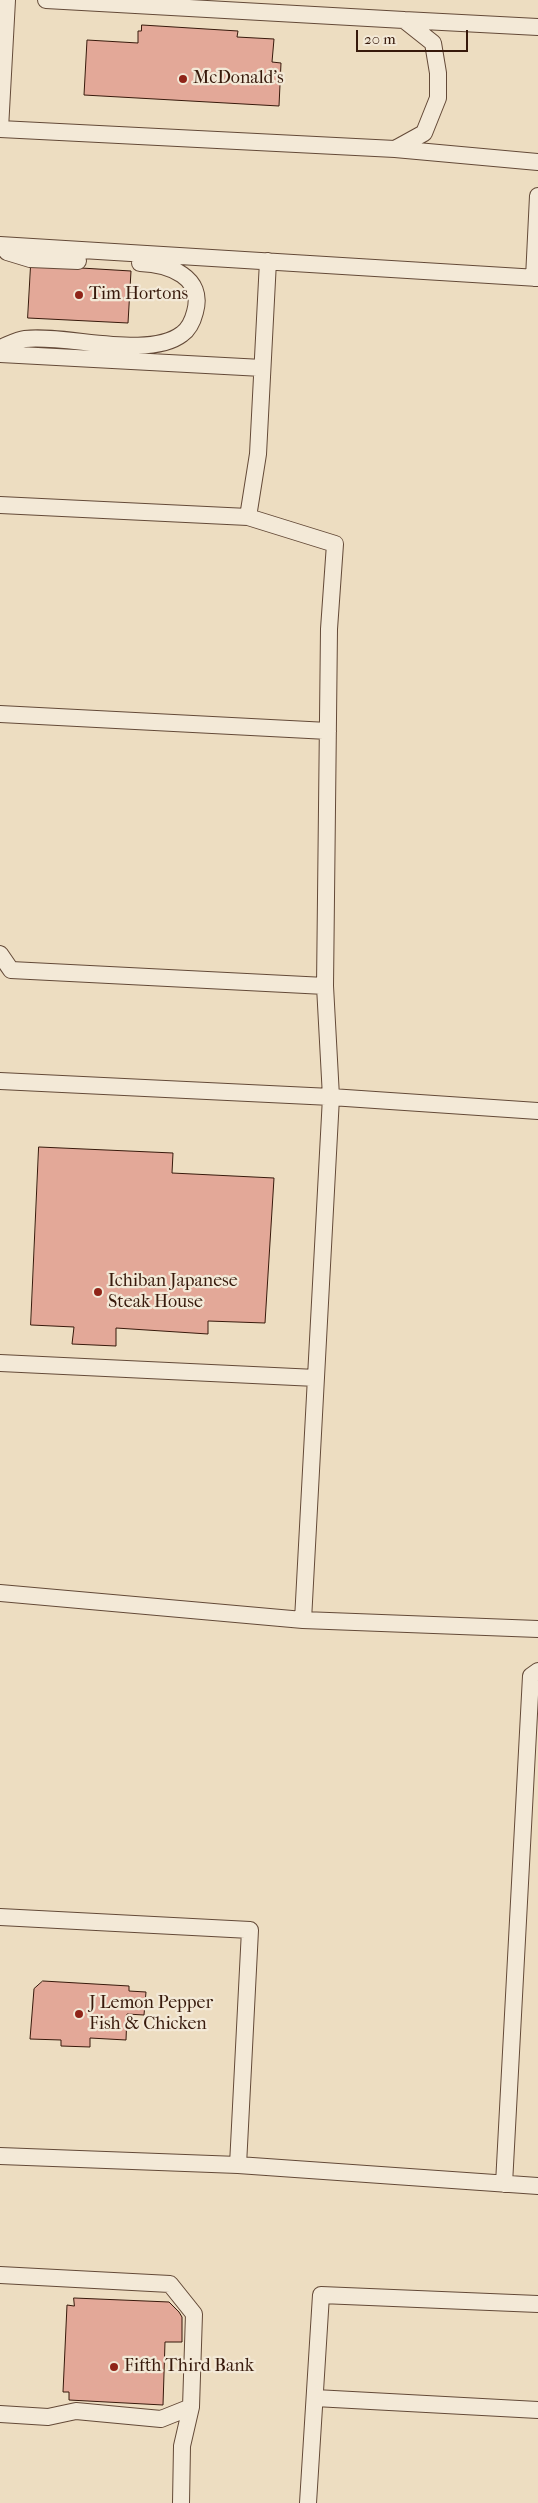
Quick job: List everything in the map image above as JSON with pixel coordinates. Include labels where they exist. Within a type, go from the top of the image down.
[{"type":"lane","points":[[7,0],[0,129],[395,149],[538,162]]},
{"type":"lane","points":[[46,0],[538,27]]},
{"type":"lane","points":[[395,149],[424,132],[438,98],[438,73],[433,43],[404,20]]},
{"type":"lane","points":[[0,247],[536,278],[538,196]]},
{"type":"lane","points":[[0,247],[12,255],[30,259],[149,264],[171,268],[187,277],[196,288],[197,305],[193,320],[184,333],[170,342],[147,345],[24,339],[0,348]]},
{"type":"lane","points":[[248,517],[258,454],[268,261]]},
{"type":"lane","points":[[0,354],[262,368]]},
{"type":"lane","points":[[0,505],[248,517],[334,544],[329,629],[325,986],[331,1097],[303,1620]]},
{"type":"lane","points":[[0,714],[328,732]]},
{"type":"lane","points":[[0,954],[11,970],[325,986]]},
{"type":"lane","points":[[0,1081],[331,1097],[538,1112]]},
{"type":"lane","points":[[0,1363],[316,1378]]},
{"type":"lane","points":[[0,1593],[303,1620],[538,1630]]},
{"type":"lane","points":[[504,2184],[531,1676],[538,1671]]},
{"type":"lane","points":[[0,1918],[250,1930],[238,2165]]},
{"type":"lane","points":[[0,2156],[238,2165],[538,2186]]},
{"type":"lane","points":[[0,2275],[170,2284],[194,2314],[191,2407],[182,2446],[181,2503]]},
{"type":"lane","points":[[308,2503],[321,2295],[538,2304]]},
{"type":"lane","points":[[315,2398],[538,2410]]},
{"type":"lane","points":[[0,2414],[48,2417],[76,2411],[161,2419],[191,2407]]},
{"type":"building","name":"McDonald's","points":[[142,25],[238,31],[237,37],[274,39],[272,62],[281,63],[279,106],[84,95],[87,40],[138,43],[138,31],[141,31]]},
{"type":"building","name":"Tim Hortons","points":[[31,265],[131,271],[128,323],[28,318]]},
{"type":"building","points":[[39,1147],[173,1153],[172,1173],[274,1178],[265,1323],[208,1321],[208,1334],[116,1328],[116,1346],[72,1344],[74,1327],[31,1325]]},
{"type":"building","name":"J Lemon Pepper Fish & Chicken","points":[[43,1981],[129,1986],[129,1991],[146,1992],[144,2015],[127,2014],[126,2040],[90,2038],[90,2047],[61,2046],[61,2040],[30,2039],[34,1989]]},
{"type":"building","name":"Fifth Third Bank","points":[[74,2298],[169,2302],[179,2312],[182,2317],[182,2342],[165,2342],[163,2405],[69,2400],[69,2392],[63,2392],[67,2305],[74,2306]]},
{"type":"place","name":"McDonald's","points":[[183,79]]},
{"type":"place","name":"Tim Hortons","points":[[79,295]]},
{"type":"place","name":"Ichiban Japanese Steak House","points":[[98,1292]]},
{"type":"place","name":"J Lemon Pepper Fish & Chicken","points":[[79,2014]]},
{"type":"place","name":"Fifth Third Bank","points":[[114,2367]]}]
